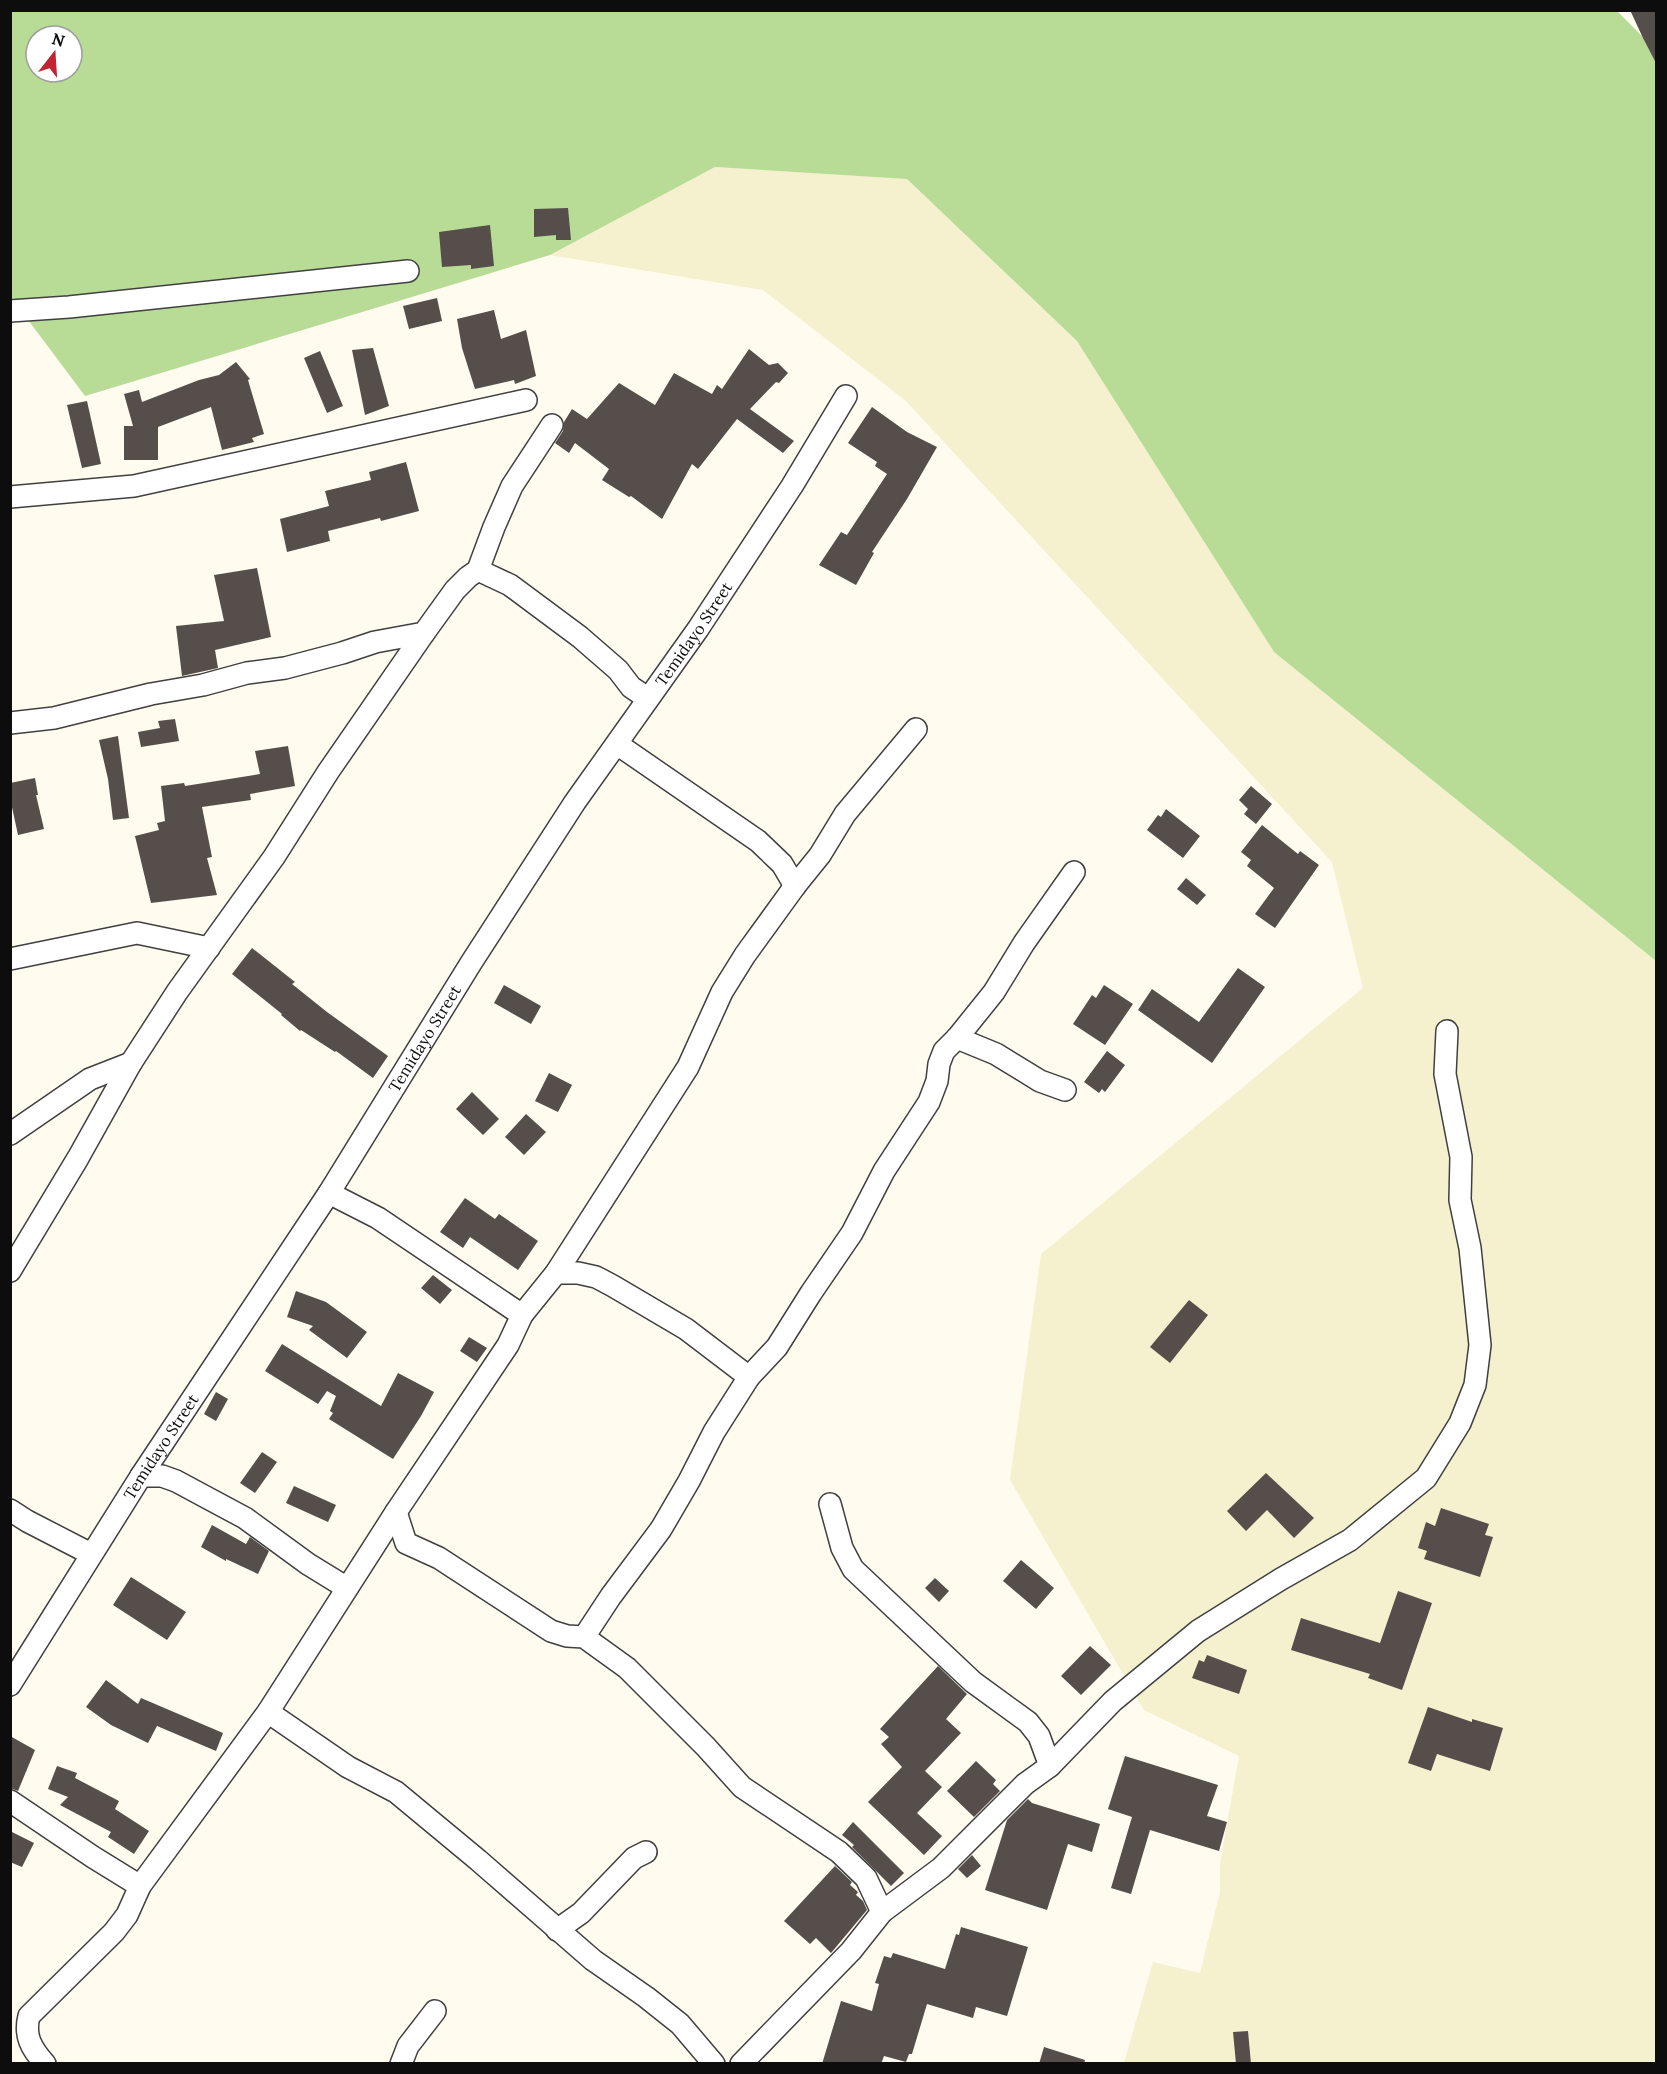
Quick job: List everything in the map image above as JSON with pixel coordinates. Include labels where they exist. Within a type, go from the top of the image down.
[{"type":"street","points":[[10,311],[69,308],[408,271]]},
{"type":"street","name":"Temidayo Street","points":[[10,1685],[141,1476],[329,1193],[471,963],[575,802],[698,629],[792,486],[846,396]]},
{"type":"street","points":[[10,497],[134,486],[526,400]]},
{"type":"street","points":[[10,1271],[78,1158],[131,1063],[177,992],[274,857],[328,772],[424,633],[455,590],[478,570],[512,486],[552,425]]},
{"type":"street","points":[[478,570],[510,585],[572,630],[618,670],[631,687],[647,698]]},
{"type":"street","points":[[10,723],[54,718],[247,673],[285,668],[375,642],[424,633]]},
{"type":"street","points":[[45,2064],[27,2038],[26,2027],[29,2016],[114,1932],[128,1915],[140,1886],[268,1712],[396,1512],[508,1345],[522,1315],[556,1273],[688,1067],[722,992],[745,955],[820,855],[845,814],[916,729]]},
{"type":"street","points":[[617,744],[758,841],[782,864],[795,886]]},
{"type":"street","points":[[584,1637],[610,1596],[661,1529],[714,1432],[749,1377],[777,1347],[852,1233],[884,1171],[929,1102],[944,1051],[994,992],[1024,943],[1074,872]]},
{"type":"street","points":[[10,959],[137,933],[209,948]]},
{"type":"street","points":[[741,2064],[851,1951],[882,1912],[941,1868],[1025,1784],[1050,1766],[1113,1701],[1198,1631],[1281,1579],[1350,1540],[1426,1478],[1460,1423],[1475,1385],[1480,1345],[1470,1248],[1460,1200],[1461,1157],[1445,1074],[1447,1031]]},
{"type":"street","points":[[957,1038],[996,1054],[1040,1082],[1065,1090]]},
{"type":"street","points":[[10,1134],[90,1079],[131,1063]]},
{"type":"street","points":[[329,1193],[378,1218],[522,1315]]},
{"type":"street","points":[[556,1273],[578,1273],[596,1277],[613,1286],[686,1329],[749,1377]]},
{"type":"street","points":[[141,1476],[162,1476],[176,1481],[235,1513],[347,1588]]},
{"type":"street","points":[[830,1504],[842,1548],[853,1569],[973,1682],[1028,1722],[1039,1736],[1050,1766]]},
{"type":"street","points":[[10,1509],[27,1521],[92,1554]]},
{"type":"street","points":[[396,1512],[406,1542],[439,1558],[551,1631],[567,1636],[584,1637],[627,1668],[742,1786],[839,1852],[866,1878],[882,1912]]},
{"type":"street","points":[[367,1558],[406,1542]]},
{"type":"street","points":[[268,1712],[348,1767],[396,1792],[594,1960],[646,1997],[680,2025],[714,2064]]},
{"type":"street","points":[[10,1801],[140,1886]]},
{"type":"street","points":[[558,1930],[581,1913],[634,1858],[646,1852]]},
{"type":"street","points":[[401,2064],[408,2046],[435,2011]]},
{"type":"shaded area","points":[[715,167],[907,179],[1077,341],[1274,652],[1656,961],[1656,2063],[1124,2063],[1153,1962],[1200,1973],[1220,1892],[1220,1864],[1239,1756],[1144,1710],[1010,1480],[1041,1254],[1363,988],[1332,862],[906,401],[763,290],[550,255]]},
{"type":"green space","points":[[11,11],[1617,11],[1656,50],[1656,961],[1274,652],[1077,341],[907,179],[715,167],[550,255],[85,396],[11,297]]},
{"type":"building","points":[[1630,10],[1656,10],[1656,63],[1643,38]]},
{"type":"building","points":[[568,208],[571,240],[556,240],[556,235],[534,237],[534,209]]},
{"type":"building","points":[[490,225],[494,266],[471,269],[471,265],[442,267],[439,232]]},
{"type":"building","points":[[437,298],[442,321],[409,329],[403,306]]},
{"type":"building","points":[[494,310],[501,339],[526,330],[536,376],[515,384],[514,380],[475,389],[462,348],[457,319]]},
{"type":"building","points":[[373,348],[389,406],[365,415],[352,350]]},
{"type":"building","points":[[749,349],[769,365],[778,363],[788,373],[750,409],[794,441],[783,453],[737,419],[698,469],[692,464],[662,519],[631,496],[629,497],[602,480],[609,469],[575,443],[569,453],[555,443],[572,409],[587,419],[619,383],[655,405],[674,373],[712,394],[717,385],[722,389]]},
{"type":"building","points":[[320,351],[343,406],[327,413],[304,358]]},
{"type":"building","points":[[236,362],[250,379],[248,380],[264,434],[252,438],[254,442],[222,450],[211,407],[158,427],[158,460],[124,460],[124,426],[133,426],[124,394],[139,390],[142,402],[199,380],[219,375]]},
{"type":"building","points":[[87,401],[101,464],[82,468],[67,405]]},
{"type":"building","points":[[872,407],[907,432],[937,447],[907,499],[872,552],[874,553],[856,585],[819,565],[841,532],[847,535],[887,474],[875,466],[877,462],[848,443]]},
{"type":"building","points":[[406,462],[419,511],[328,531],[330,541],[287,552],[280,519],[329,506],[325,491],[371,480],[369,472]]},
{"type":"building","points":[[257,568],[271,637],[215,650],[218,668],[182,676],[176,626],[224,621],[214,575]]},
{"type":"building","points":[[175,719],[179,741],[141,747],[138,732],[160,728],[158,721]]},
{"type":"building","points":[[118,736],[129,818],[113,820],[108,779],[99,740]]},
{"type":"building","points":[[288,746],[295,786],[250,794],[251,800],[202,807],[212,857],[207,858],[217,895],[151,903],[135,836],[159,830],[157,823],[165,821],[161,786],[184,783],[185,786],[260,774],[255,751]]},
{"type":"building","points":[[35,778],[38,795],[36,795],[44,829],[18,835],[10,798],[10,783]]},
{"type":"building","points":[[1251,786],[1272,804],[1256,824],[1244,814],[1248,809],[1239,800]]},
{"type":"building","points":[[1166,809],[1200,836],[1183,858],[1147,830],[1158,815],[1161,817]]},
{"type":"building","points":[[1262,825],[1298,854],[1300,851],[1319,865],[1275,928],[1255,914],[1274,888],[1247,866],[1251,860],[1241,852]]},
{"type":"building","points":[[1186,878],[1206,895],[1197,905],[1177,889]]},
{"type":"building","points":[[252,948],[295,982],[292,984],[327,1012],[388,1056],[373,1078],[336,1051],[300,1031],[232,974]]},
{"type":"building","points":[[1238,968],[1265,987],[1212,1063],[1138,1010],[1152,989],[1199,1022]]},
{"type":"building","points":[[504,985],[541,1006],[531,1024],[494,1003]]},
{"type":"building","points":[[1104,985],[1133,1004],[1105,1045],[1073,1024],[1092,995],[1096,998]]},
{"type":"building","points":[[1107,1051],[1125,1065],[1105,1092],[1102,1089],[1099,1093],[1084,1082]]},
{"type":"building","points":[[549,1073],[572,1085],[558,1112],[535,1101]]},
{"type":"building","points":[[472,1092],[499,1119],[483,1135],[456,1109]]},
{"type":"building","points":[[526,1114],[546,1132],[524,1155],[505,1137]]},
{"type":"building","points":[[465,1198],[495,1219],[499,1214],[538,1241],[518,1270],[470,1237],[463,1248],[440,1232]]},
{"type":"building","points":[[433,1275],[452,1290],[440,1304],[421,1288]]},
{"type":"building","points":[[296,1291],[326,1302],[367,1332],[347,1358],[309,1330],[313,1326],[287,1317]]},
{"type":"building","points":[[1189,1300],[1208,1315],[1170,1363],[1150,1347]]},
{"type":"building","points":[[469,1337],[487,1348],[477,1362],[460,1351]]},
{"type":"building","points":[[282,1344],[381,1406],[398,1373],[434,1392],[393,1459],[329,1419],[333,1413],[330,1411],[336,1396],[327,1391],[318,1404],[265,1371]]},
{"type":"building","points":[[216,1392],[228,1399],[216,1421],[204,1414]]},
{"type":"building","points":[[262,1452],[277,1462],[255,1493],[240,1483]]},
{"type":"building","points":[[1266,1473],[1314,1518],[1294,1538],[1267,1510],[1246,1531],[1227,1511]]},
{"type":"building","points":[[294,1486],[336,1505],[328,1522],[286,1503]]},
{"type":"building","points":[[1441,1508],[1489,1524],[1485,1535],[1493,1537],[1480,1577],[1424,1559],[1427,1551],[1418,1548],[1426,1522],[1435,1526]]},
{"type":"building","points":[[212,1525],[246,1544],[250,1537],[269,1551],[258,1574],[226,1559],[226,1561],[201,1547]]},
{"type":"building","points":[[1021,1560],[1054,1588],[1036,1609],[1003,1581]]},
{"type":"building","points":[[131,1577],[186,1612],[167,1640],[113,1605]]},
{"type":"building","points":[[935,1578],[949,1591],[939,1602],[925,1588]]},
{"type":"building","points":[[1398,1591],[1432,1603],[1402,1690],[1368,1678],[1370,1674],[1291,1650],[1301,1618],[1380,1643]]},
{"type":"building","points":[[1090,1646],[1111,1665],[1081,1695],[1061,1676]]},
{"type":"building","points":[[1207,1655],[1247,1670],[1239,1694],[1192,1678],[1199,1660],[1204,1662]]},
{"type":"building","points":[[938,1666],[967,1694],[946,1719],[961,1733],[925,1771],[942,1787],[917,1813],[942,1836],[924,1855],[868,1802],[902,1767],[881,1744],[889,1737],[880,1729]]},
{"type":"building","points":[[106,1680],[138,1704],[141,1698],[223,1733],[216,1751],[157,1726],[148,1743],[111,1725],[86,1707]]},
{"type":"building","points":[[1428,1707],[1472,1722],[1472,1719],[1503,1728],[1490,1771],[1437,1754],[1431,1771],[1408,1763]]},
{"type":"building","points":[[10,1736],[35,1750],[18,1791],[10,1788]]},
{"type":"building","points":[[1125,1756],[1218,1785],[1207,1816],[1227,1822],[1219,1851],[1150,1830],[1131,1894],[1111,1888],[1132,1817],[1108,1809]]},
{"type":"building","points":[[976,1761],[996,1780],[993,1784],[1000,1791],[974,1817],[947,1791]]},
{"type":"building","points":[[57,1766],[77,1773],[75,1778],[119,1801],[115,1809],[149,1831],[134,1854],[108,1837],[111,1832],[60,1805],[68,1797],[48,1789]]},
{"type":"building","points":[[1028,1799],[1032,1803],[1100,1824],[1092,1852],[1068,1844],[1047,1910],[985,1890],[1007,1820]]},
{"type":"building","points":[[853,1822],[904,1873],[891,1886],[842,1835]]},
{"type":"building","points":[[10,1831],[34,1843],[22,1867],[10,1862]]},
{"type":"building","points":[[972,1855],[981,1866],[967,1878],[958,1869]]},
{"type":"building","points":[[835,1866],[852,1882],[850,1885],[858,1892],[856,1895],[863,1901],[867,1910],[831,1953],[816,1938],[810,1944],[784,1921]]},
{"type":"building","points":[[961,1927],[1028,1947],[1007,2016],[976,2007],[973,2018],[927,2004],[912,2054],[909,2054],[906,2062],[884,2056],[881,2064],[822,2064],[841,2001],[872,2011],[879,1984],[875,1983],[884,1956],[891,1958],[893,1953],[945,1969],[956,1934],[959,1935]]},
{"type":"building","points":[[1248,2031],[1251,2064],[1236,2064],[1233,2032]]},
{"type":"building","points":[[1044,2047],[1085,2060],[1084,2064],[1039,2064]]}]
